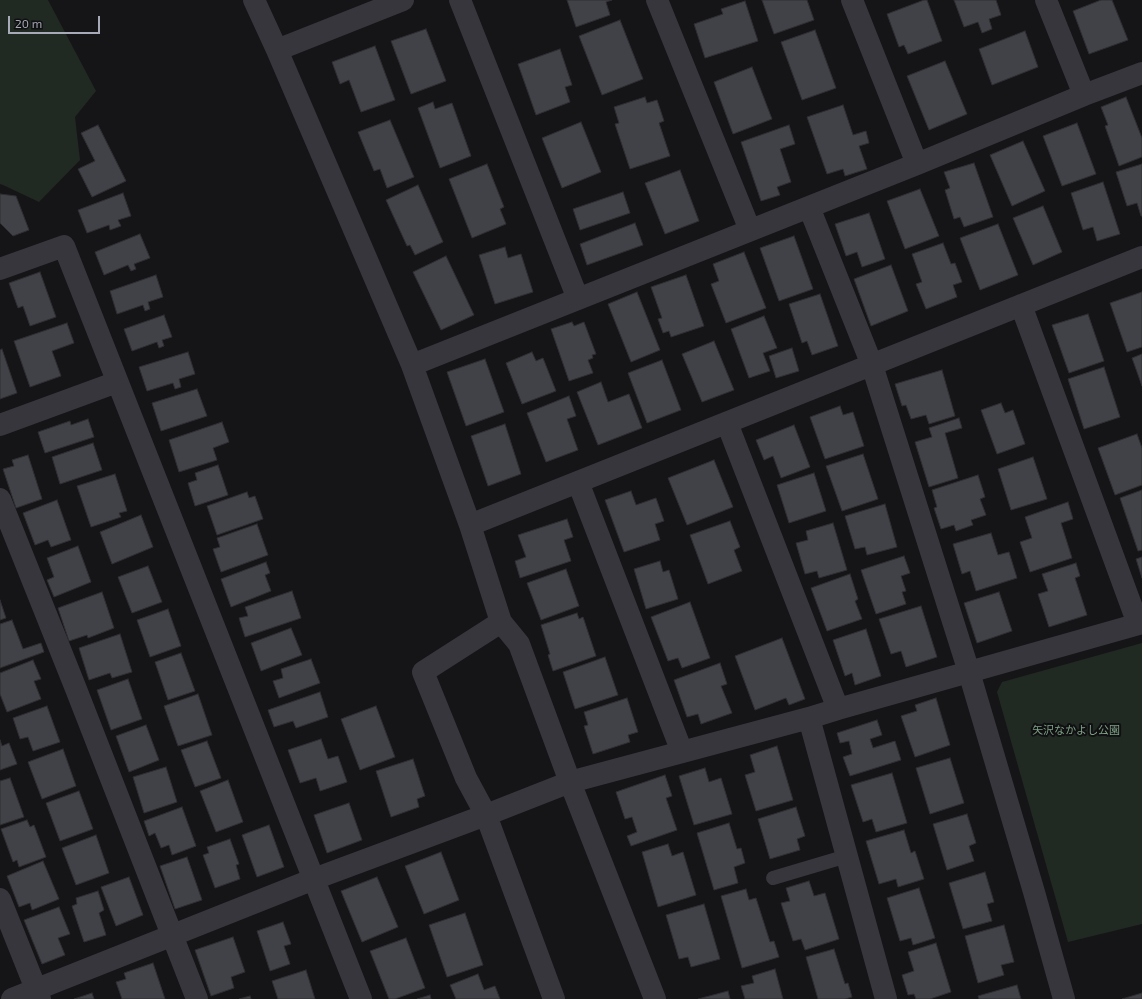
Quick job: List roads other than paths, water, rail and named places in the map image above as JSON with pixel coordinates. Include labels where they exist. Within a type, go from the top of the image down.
[{"type":"street","points":[[254,0],[277,50],[412,365],[470,525],[501,622],[519,644],[570,782],[655,999]]},
{"type":"street","points":[[277,50],[403,0]]},
{"type":"street","points":[[460,0],[578,299]]},
{"type":"street","points":[[657,0],[750,230]]},
{"type":"street","points":[[852,0],[917,164]]},
{"type":"street","points":[[1046,0],[1084,95]]},
{"type":"street","points":[[412,365],[917,164],[1084,95],[1142,74]]},
{"type":"street","points":[[809,207],[872,364],[969,672],[1043,922],[1064,999]]},
{"type":"street","points":[[0,269],[64,246],[361,999]]},
{"type":"street","points":[[470,525],[1142,257]]},
{"type":"street","points":[[12,999],[38,994],[172,935],[314,879],[570,782],[809,718],[1140,624],[1021,305]]},
{"type":"street","points":[[0,424],[117,382]]},
{"type":"street","points":[[727,423],[838,709]]},
{"type":"street","points":[[578,482],[682,752]]},
{"type":"street","points":[[0,499],[198,999]]},
{"type":"street","points":[[501,622],[423,672],[466,778],[486,815],[554,999]]},
{"type":"street","points":[[809,718],[886,999]]},
{"type":"street","points":[[0,898],[38,994]]},
{"type":"lane","points":[[773,878],[847,856]]},
{"type":"park label","name":"矢沢なかよし公園","points":[[1076,730]]}]
